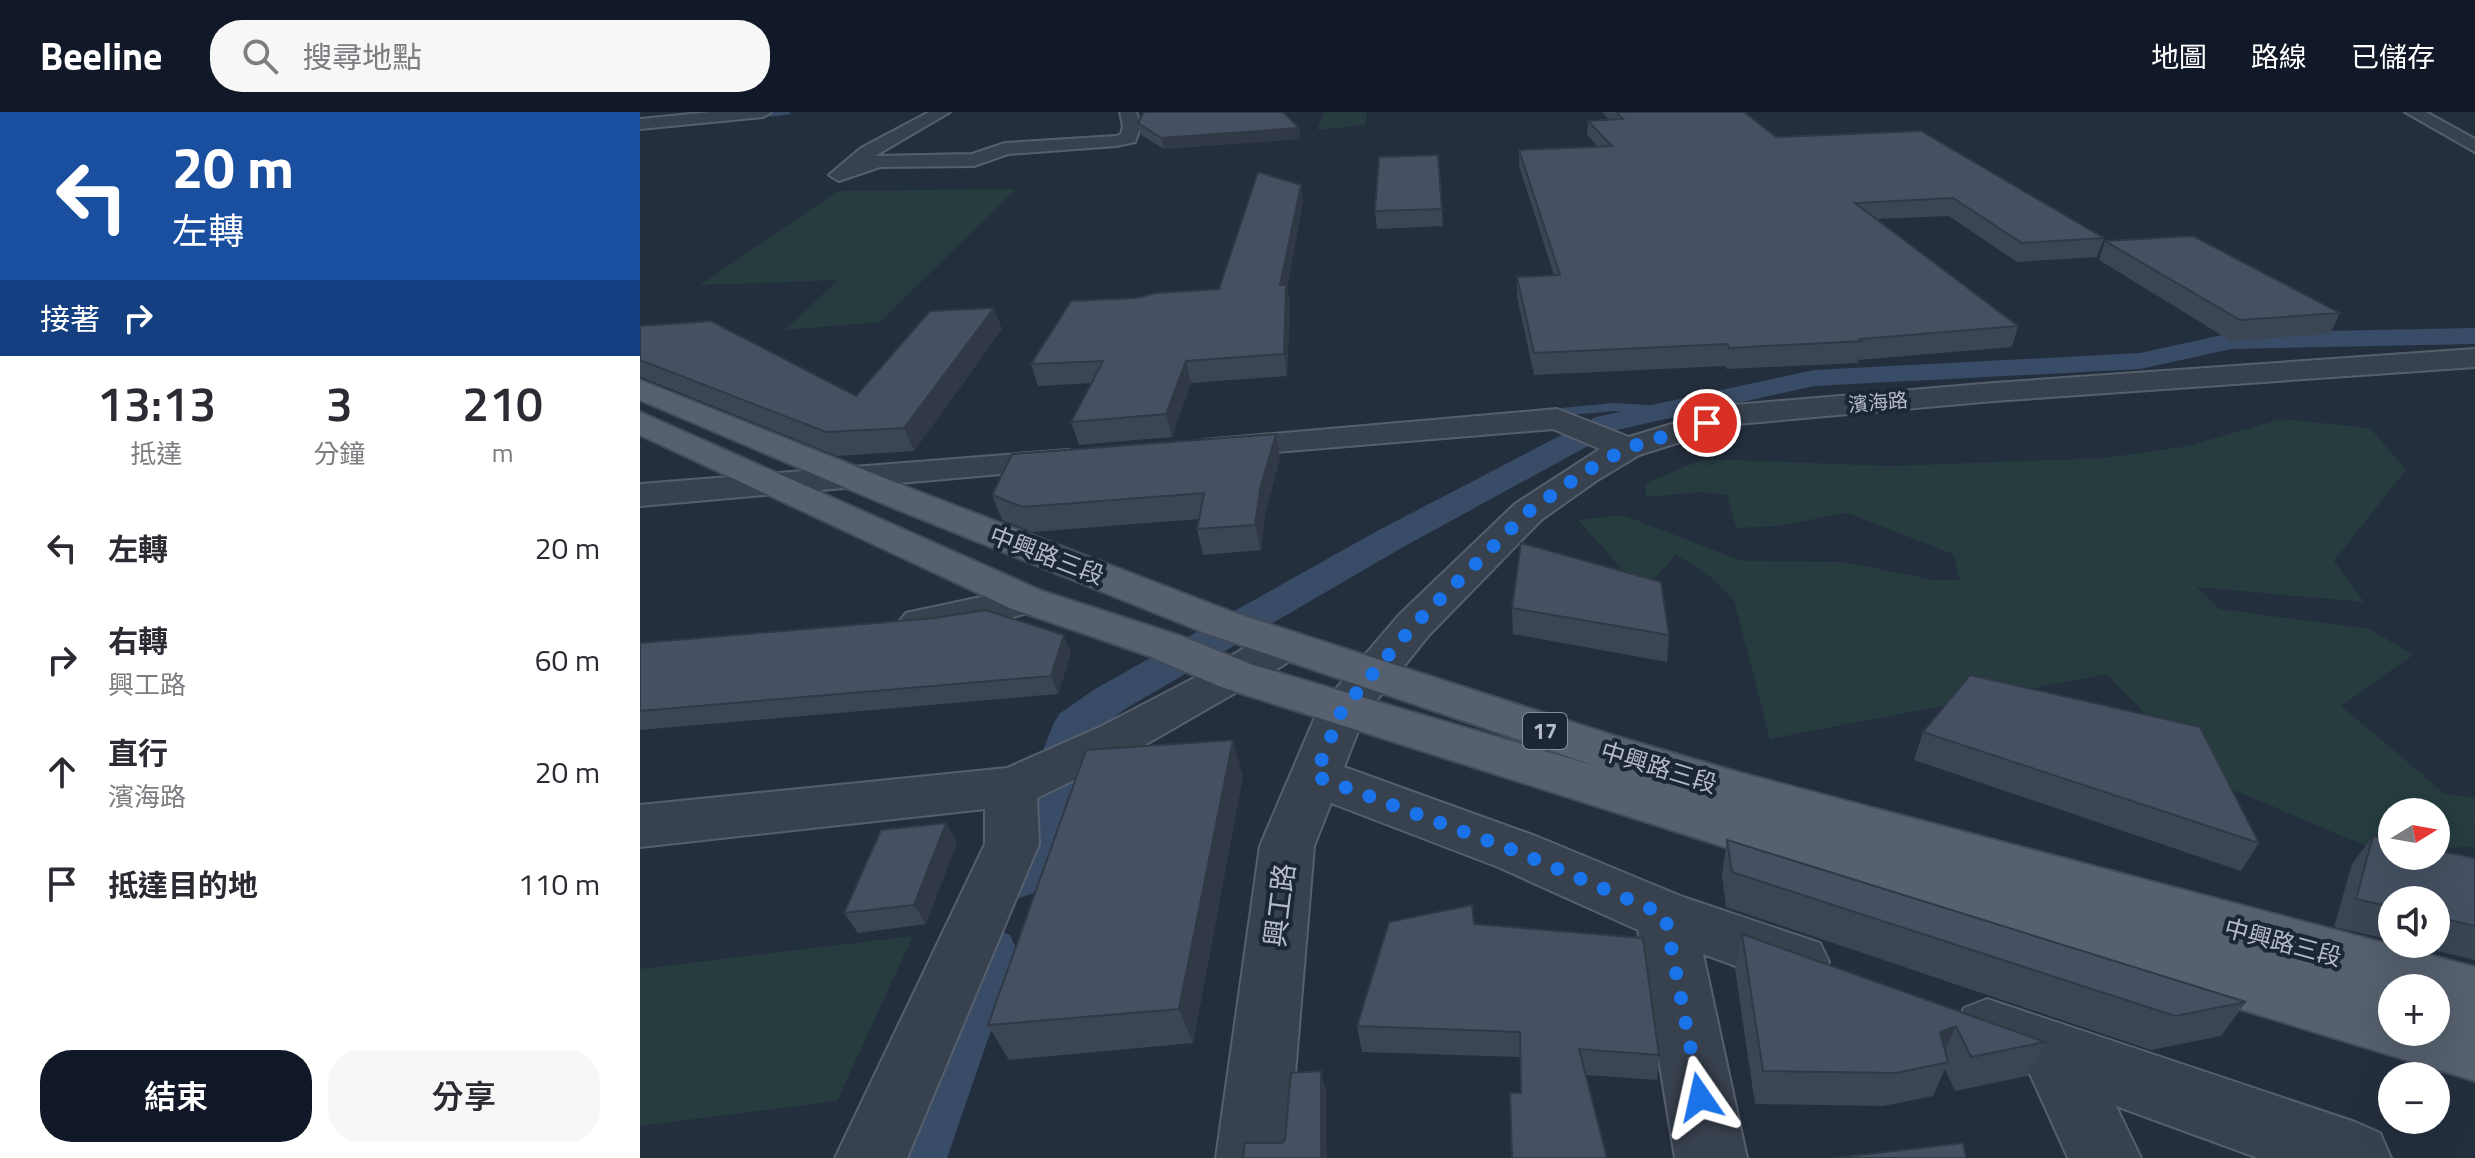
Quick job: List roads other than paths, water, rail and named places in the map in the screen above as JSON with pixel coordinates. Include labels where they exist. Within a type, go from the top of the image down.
[{"type":"main road","name":"中興路三段","points":[[640,389],[851,478],[1206,618],[1284,644],[1357,692],[2378,1021]]},
{"type":"main road","name":"中興路三段","points":[[640,422],[771,485],[828,507],[1027,600],[1165,646],[1237,676],[1357,692],[1741,792],[2475,995]]},
{"type":"main road","points":[[2450,1043],[2475,1050]]},
{"type":"street","points":[[640,124],[763,112]]},
{"type":"street","points":[[942,112],[868,152],[839,175],[878,161],[974,160],[1005,149],[1129,138],[1132,126],[1128,112]]},
{"type":"street","points":[[2413,112],[2475,146]]},
{"type":"street","points":[[2433,112],[2475,134]]},
{"type":"street","points":[[1005,149],[1028,125]]},
{"type":"street","name":"濱海路","points":[[1357,692],[1414,625],[1528,512],[1583,473],[1627,448],[1734,415],[1994,392],[2475,358]]},
{"type":"street","points":[[1180,450],[1557,419],[1627,448]]},
{"type":"street","points":[[640,495],[1102,457]]},
{"type":"street","points":[[883,625],[943,620],[1027,600]]},
{"type":"street","points":[[640,826],[1029,781],[1191,701],[1237,676],[1284,644]]},
{"type":"street","name":"興工路","points":[[1252,1158],[1287,846],[1315,776],[1357,692]]},
{"type":"street","points":[[1315,776],[1518,852],[1665,915],[1844,979]]},
{"type":"street","points":[[871,1158],[1012,844],[1029,781]]},
{"type":"street","points":[[1665,915],[1711,1158]]},
{"type":"street","points":[[1934,1011],[2355,1158]]},
{"type":"street","points":[[2053,1053],[2105,1158]]},
{"type":"waterway","points":[[753,116],[788,112]]},
{"type":"waterway","points":[[1019,877],[1075,725],[1110,699],[1392,538],[1607,423],[1814,378],[2140,361],[2231,341],[2475,336]]},
{"type":"waterway","points":[[1551,413],[1613,407],[1666,410]]},
{"type":"waterway","points":[[915,1158],[991,952]]}]
